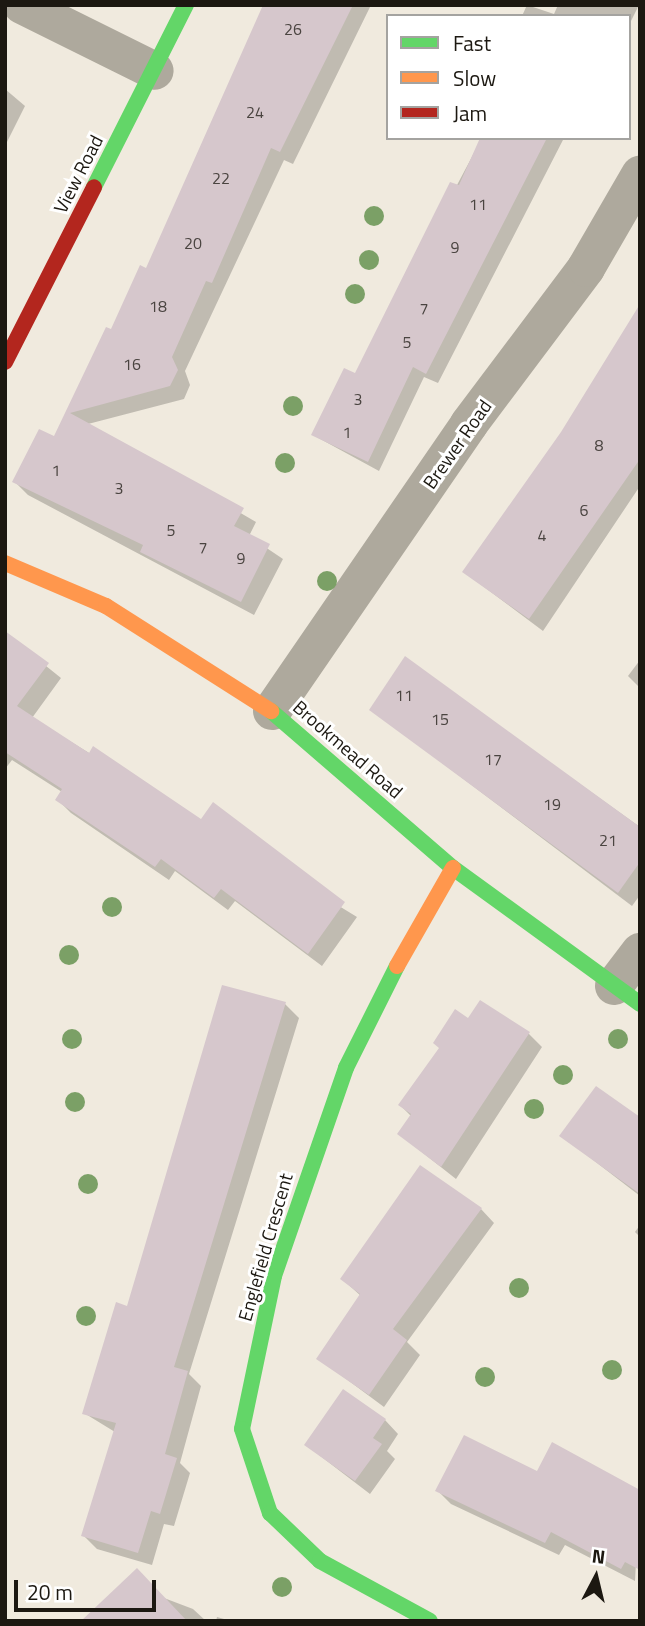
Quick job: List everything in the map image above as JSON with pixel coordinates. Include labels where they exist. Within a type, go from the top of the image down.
[{"type":"street","points":[[22,5],[155,71]]},
{"type":"street","name":"View Road","points":[[5,362],[155,71],[186,5]]},
{"type":"street","name":"Brewer Road","points":[[272,711],[469,424],[586,268],[640,175]]},
{"type":"street","name":"Brookmead Road","points":[[5,563],[106,606],[272,711],[453,868],[627,995]]},
{"type":"street","name":"Englefield Crescent","points":[[430,1621],[320,1561],[270,1513],[242,1429],[274,1276],[346,1068],[425,908],[453,868]]},
{"type":"street","points":[[627,995],[640,952]]},
{"type":"building","points":[[263,5],[353,5],[280,152],[271,148],[212,283],[206,281],[172,357],[178,370],[170,386],[70,413],[244,508],[234,526],[270,544],[241,602],[140,552],[143,545],[12,482],[39,429],[54,436],[106,327],[111,329],[140,265],[146,268]]},
{"type":"building","points":[[479,140],[546,140],[426,374],[413,367],[368,462],[311,435],[344,368],[355,373],[450,182],[459,185]]},
{"type":"building","points":[[640,304],[640,459],[529,619],[462,572],[561,432]]},
{"type":"building","points":[[5,631],[49,663],[17,706],[89,753],[93,746],[201,819],[213,802],[345,902],[308,954],[221,889],[214,898],[161,859],[155,867],[55,800],[62,789],[5,752]]},
{"type":"building","points":[[405,656],[640,827],[640,862],[618,893],[369,710]]},
{"type":"building","points":[[222,985],[286,1002],[174,1367],[188,1371],[165,1454],[177,1458],[160,1514],[151,1511],[138,1553],[81,1536],[116,1423],[82,1414],[116,1302],[127,1306]]},
{"type":"building","points":[[480,1000],[530,1032],[441,1167],[397,1134],[411,1114],[398,1105],[439,1048],[433,1043],[455,1009],[468,1018]]},
{"type":"building","points":[[596,1086],[640,1117],[640,1194],[559,1136]]},
{"type":"building","points":[[420,1165],[482,1208],[393,1329],[407,1340],[369,1395],[316,1359],[360,1294],[340,1279]]},
{"type":"building","points":[[343,1389],[386,1419],[373,1438],[382,1444],[355,1481],[304,1445]]},
{"type":"building","points":[[464,1435],[537,1471],[552,1442],[640,1490],[640,1570],[625,1562],[621,1569],[551,1532],[545,1543],[435,1491]]},
{"type":"building","points":[[137,1568],[187,1621],[81,1621]]},
{"type":"traffic: fast","points":[[94,187],[186,5]]},
{"type":"traffic: fast","points":[[271,711],[453,868],[640,1004]]},
{"type":"traffic: fast","points":[[397,966],[346,1068],[274,1276],[242,1429],[270,1513],[320,1561],[430,1621]]},
{"type":"traffic: slow","points":[[5,563],[106,606],[271,711]]},
{"type":"traffic: slow","points":[[397,966],[453,868]]},
{"type":"traffic: jam","points":[[5,362],[94,187]]}]
